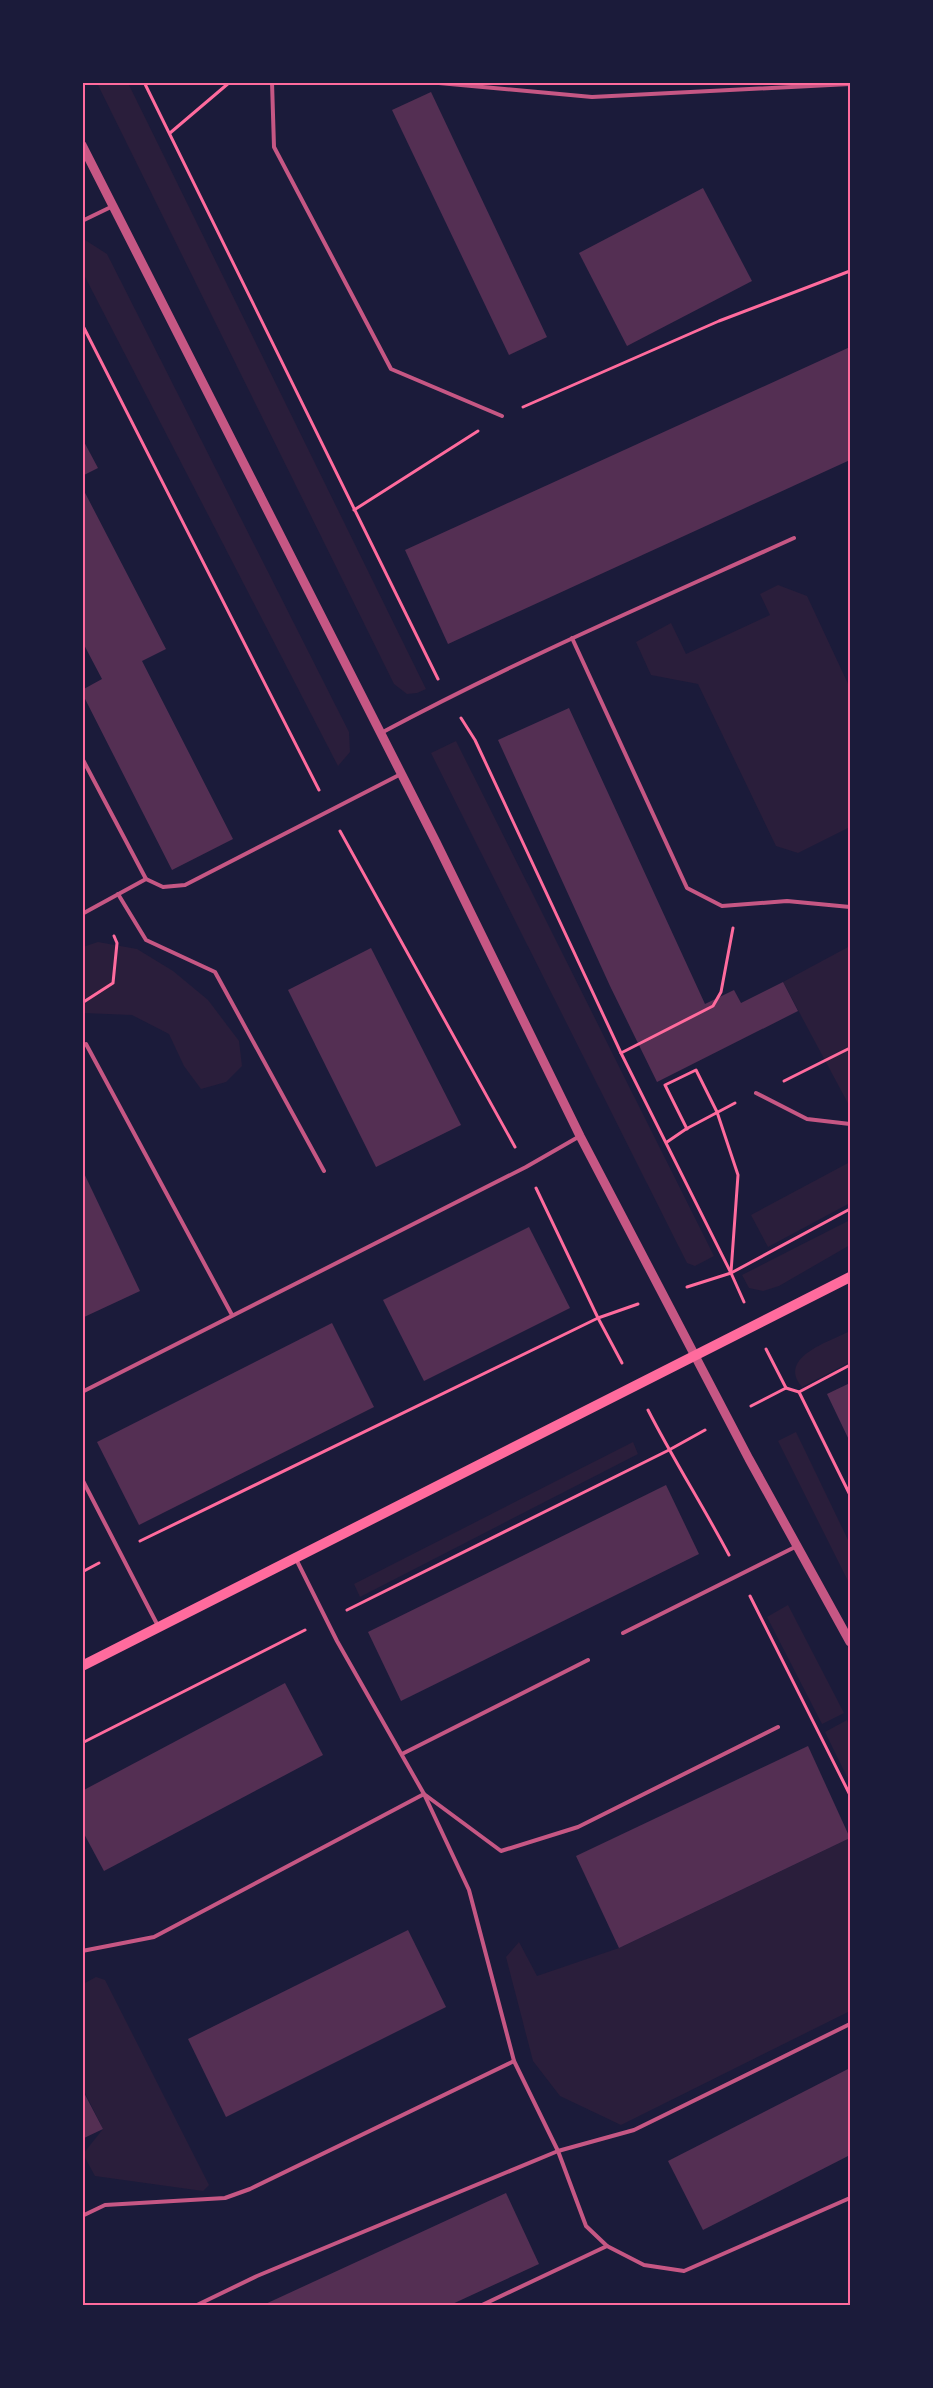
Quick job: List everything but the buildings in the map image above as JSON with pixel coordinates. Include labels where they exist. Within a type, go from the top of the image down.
[{"type":"main road","points":[[82,1666],[850,1277]]},
{"type":"street","points":[[82,145],[381,733],[580,1136],[728,1418],[850,1642]]},
{"type":"lane","points":[[272,82],[274,147],[391,370],[502,416]]},
{"type":"lane","points":[[428,82],[592,97],[850,84]]},
{"type":"lane","points":[[82,221],[113,206]]},
{"type":"lane","points":[[381,733],[447,697],[572,638],[794,538]]},
{"type":"lane","points":[[572,638],[687,888],[722,906],[787,901],[850,907]]},
{"type":"lane","points":[[82,758],[146,879],[163,887],[185,885],[401,774]]},
{"type":"lane","points":[[82,914],[146,879]]},
{"type":"lane","points":[[118,894],[146,940],[215,972],[324,1171]]},
{"type":"lane","points":[[86,1044],[232,1315]]},
{"type":"lane","points":[[756,1092],[807,1119],[850,1124]]},
{"type":"lane","points":[[82,1392],[526,1167],[580,1136]]},
{"type":"lane","points":[[82,1479],[159,1628]]},
{"type":"lane","points":[[623,1633],[797,1546]]},
{"type":"lane","points":[[296,1559],[327,1620],[424,1794],[468,1890],[514,2061],[558,2151],[586,2226],[607,2246],[644,2265],[684,2271],[850,2198]]},
{"type":"lane","points":[[402,1754],[588,1660]]},
{"type":"lane","points":[[424,1794],[501,1851],[578,1827],[778,1728]]},
{"type":"lane","points":[[82,1950],[154,1937],[424,1794]]},
{"type":"lane","points":[[195,2306],[257,2276],[558,2151],[634,2130],[850,2024]]},
{"type":"lane","points":[[82,2216],[105,2205],[225,2198],[250,2189],[514,2061]]},
{"type":"lane","points":[[480,2306],[607,2246]]},
{"type":"path","points":[[144,82],[447,697],[476,740],[621,1053],[667,1142],[730,1272]]},
{"type":"path","points":[[170,133],[230,82]]},
{"type":"path","points":[[354,510],[502,416],[719,321],[850,271]]},
{"type":"path","points":[[82,324],[329,811],[526,1167],[598,1318],[119,1551],[82,1572]]},
{"type":"path","points":[[82,1003],[113,984],[116,943],[100,904]]},
{"type":"path","points":[[621,1053],[713,1006],[721,992],[737,905]]},
{"type":"path","points":[[667,1142],[687,1129],[756,1092],[850,1048]]},
{"type":"path","points":[[687,1129],[664,1085],[696,1070],[718,1112],[738,1175],[730,1272]]},
{"type":"path","points":[[730,1272],[850,1209]]},
{"type":"path","points":[[82,1742],[669,1450],[786,1388],[799,1392],[850,1365]]},
{"type":"path","points":[[799,1392],[850,1495]]},
{"type":"path","points":[[669,1450],[698,1495],[850,1795]]},
{"type":"shaded area","points":[[97,83],[128,83],[426,689],[417,693],[407,694],[394,684]]},
{"type":"shaded area","points":[[82,238],[107,254],[349,732],[350,752],[338,766],[83,273]]},
{"type":"shaded area","points":[[778,585],[807,596],[850,688],[850,827],[798,853],[776,846],[698,684],[651,675],[636,642],[671,623],[686,654],[770,615],[760,594]]},
{"type":"shaded area","points":[[456,741],[714,1256],[695,1266],[687,1263],[431,753]]},
{"type":"shaded area","points":[[98,942],[137,949],[173,971],[208,1000],[239,1041],[242,1066],[226,1082],[201,1089],[184,1066],[169,1034],[132,1015],[83,1013],[83,947]]},
{"type":"shaded area","points":[[850,946],[850,1107],[783,982]]},
{"type":"shaded area","points":[[850,1162],[850,1203],[768,1247],[751,1215]]},
{"type":"shaded area","points":[[850,1220],[850,1245],[779,1286],[763,1291],[749,1288],[742,1275]]},
{"type":"shaded area","points":[[850,1331],[850,1362],[802,1387],[796,1376],[796,1367],[801,1359],[819,1346]]},
{"type":"shaded area","points":[[796,1432],[850,1544],[850,1585],[778,1441]]},
{"type":"shaded area","points":[[633,1442],[638,1454],[360,1597],[354,1584]]},
{"type":"shaded area","points":[[788,1605],[844,1713],[822,1724],[767,1617]]},
{"type":"shaded area","points":[[847,1720],[850,1727],[850,1783],[825,1732]]},
{"type":"shaded area","points":[[850,1838],[850,2011],[621,2125],[560,2096],[533,2061],[506,1957],[519,1942],[537,1976],[619,1948]]},
{"type":"shaded area","points":[[96,1977],[105,1980],[209,2185],[203,2191],[95,2176],[83,2154],[103,2129],[83,2089],[83,1984]]}]
